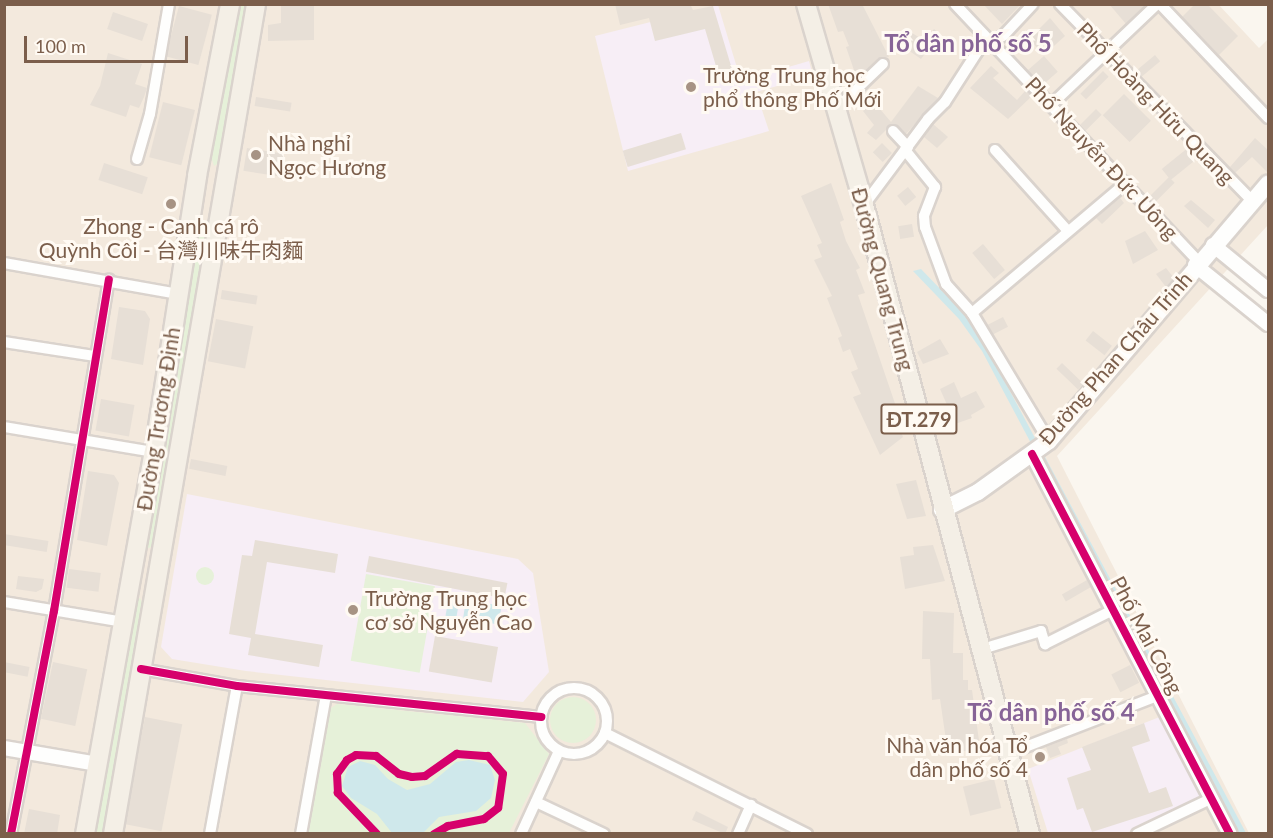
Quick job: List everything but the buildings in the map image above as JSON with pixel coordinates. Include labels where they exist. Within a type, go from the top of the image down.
[{"type":"main road","name":"Đường Trương Định","points":[[85,834],[154,452],[191,208],[230,4]]},
{"type":"main road","name":"Đường Trương Định","points":[[113,834],[156,571],[256,4]]},
{"type":"main road","name":"Đường Quang Trung","points":[[806,4],[864,206],[979,650],[1030,834]]},
{"type":"main road","name":"Đường Phan Châu Trinh","points":[[942,510],[978,492],[1049,441],[1197,263],[1269,183]]},
{"type":"main road","points":[[191,208],[219,213]]},
{"type":"main road","points":[[132,567],[156,571]]},
{"type":"street","points":[[137,159],[150,114],[169,4]]},
{"type":"street","name":"Phố Nguyễn Đức Uông","points":[[955,4],[1127,182],[1197,263]]},
{"type":"street","points":[[864,206],[906,149],[945,102],[975,54],[1004,35],[1033,4]]},
{"type":"street","name":"Phố Hoàng Hữu Quang","points":[[1060,4],[1252,201]]},
{"type":"street","points":[[1052,105],[1159,4],[1269,118]]},
{"type":"street","points":[[836,109],[883,64]]},
{"type":"street","points":[[893,131],[933,180],[935,191],[924,216],[925,227],[946,284],[972,313],[1049,441]]},
{"type":"street","points":[[995,150],[1068,231]]},
{"type":"street","points":[[972,313],[1127,182]]},
{"type":"street","points":[[1213,245],[1269,290]]},
{"type":"street","points":[[4,263],[178,294]]},
{"type":"street","points":[[1197,263],[1269,324]]},
{"type":"street","points":[[11,834],[54,611],[94,356],[109,280]]},
{"type":"street","points":[[4,342],[94,356]]},
{"type":"street","points":[[4,427],[154,452]]},
{"type":"street","name":"Phố Mai Công","points":[[1032,454],[1160,695],[1230,834]]},
{"type":"street","points":[[4,602],[123,622]]},
{"type":"street","points":[[979,650],[1041,631],[1045,644],[1113,610]]},
{"type":"street","points":[[141,669],[237,686],[541,717]]},
{"type":"street","points":[[210,834],[237,686]]},
{"type":"street","points":[[582,689],[603,704],[607,716],[605,734],[596,746],[583,753],[559,751],[544,736],[541,717],[547,701],[557,693],[582,689]]},
{"type":"street","points":[[301,834],[326,695]]},
{"type":"street","points":[[1007,754],[1160,695]]},
{"type":"street","points":[[605,734],[807,834]]},
{"type":"street","points":[[4,748],[98,764]]},
{"type":"street","points":[[521,834],[559,751]]},
{"type":"street","points":[[1137,834],[1212,798]]},
{"type":"street","points":[[537,802],[604,834]]},
{"type":"street","points":[[738,834],[751,805]]},
{"type":"shaded area","points":[[1218,4],[1259,48],[1268,39],[1268,225],[1057,456],[1249,833],[5,834],[5,5]]},
{"type":"shaded area","name":"Trường Trung học phổ thông Phố Mới","points":[[718,5],[741,81],[809,61],[813,76],[756,92],[769,131],[628,171],[595,36]]},
{"type":"shaded area","name":"Trường Trung học cơ sở Nguyễn Cao","points":[[187,494],[518,559],[533,573],[549,672],[523,702],[246,671],[172,659],[161,647]]},
{"type":"shaded area","points":[[1162,716],[1206,799],[1126,833],[1048,833],[1028,769]]},
{"type":"green space","points":[[239,5],[250,5],[222,161],[214,166],[211,156]]},
{"type":"green space","points":[[199,232],[206,233],[207,241],[154,545],[147,549],[146,534]]},
{"type":"green space","points":[[205,567],[211,570],[214,576],[211,582],[205,585],[199,582],[196,576],[199,570]]},
{"type":"green space","points":[[366,574],[435,586],[420,673],[351,661]]},
{"type":"green space","points":[[140,598],[143,604],[103,833],[92,834],[135,600]]},
{"type":"green space","points":[[573,697],[589,704],[596,720],[589,736],[573,743],[557,736],[550,720],[557,704]]},
{"type":"green space","points":[[337,704],[525,723],[549,754],[509,833],[305,834],[328,710]]},
{"type":"water","points":[[921,269],[974,324],[1246,833],[1238,833],[982,351],[959,319],[913,271]]},
{"type":"water","points":[[449,596],[460,598],[456,618],[446,616]]},
{"type":"water","points":[[466,600],[502,606],[499,624],[463,619]]},
{"type":"water","points":[[469,760],[490,765],[495,780],[491,798],[476,811],[439,817],[423,833],[392,833],[377,814],[351,798],[342,786],[348,767],[360,761],[375,765],[388,779],[407,790],[430,784],[456,762]]},
{"type":"cycle path","points":[[11,834],[54,611],[109,280]]},
{"type":"cycle path","points":[[1032,454],[1230,834]]},
{"type":"cycle path","points":[[141,669],[237,686],[541,717]]},
{"type":"cycle path","points":[[377,834],[338,793],[337,774],[347,760],[356,755],[376,756],[399,774],[412,777],[425,776],[457,754],[488,756],[503,774],[498,808],[484,819],[448,826],[434,834]]},
{"type":"place","name":"Trường Trung học phổ thông Phố Mới","points":[[691,87]]},
{"type":"place","name":"Nhà nghỉ Ngọc Hương","points":[[256,155]]},
{"type":"place","name":"Zhong - Canh cá rô Quỳnh Côi - 台灣川味牛肉麵","points":[[171,204]]},
{"type":"place","name":"Trường Trung học cơ sở Nguyễn Cao","points":[[353,610]]},
{"type":"place","name":"Nhà văn hóa Tổ dân phố số 4","points":[[1040,757]]},
{"type":"district","name":"Tổ dân phố số 5","points":[[968,43]]},
{"type":"district","name":"Tổ dân phố số 4","points":[[1051,712]]}]
